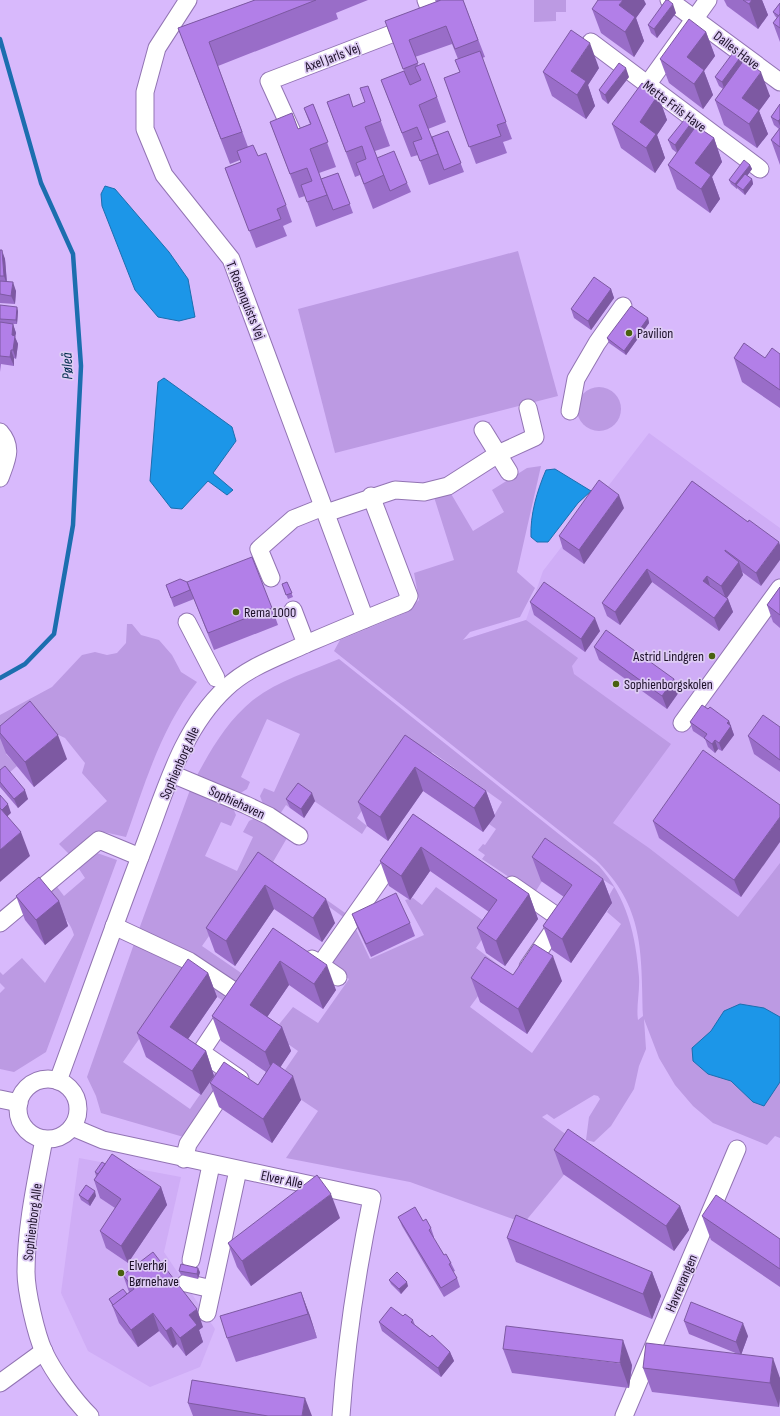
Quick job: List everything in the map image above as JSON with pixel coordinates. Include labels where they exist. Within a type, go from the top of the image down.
[{"type":"street","name":"T. Rosenquists Vej","points":[[188,0],[157,48],[145,92],[145,129],[164,175],[232,259],[364,619]]},
{"type":"street","name":"Axel Jarls Vej","points":[[294,136],[269,81],[433,18],[426,0]]},
{"type":"street","name":"Dalles Have","points":[[669,0],[780,82]]},
{"type":"street","points":[[647,85],[708,0]]},
{"type":"street","name":"Mette Friis Have","points":[[590,42],[760,169]]},
{"type":"street","points":[[570,411],[576,379],[597,342],[623,306]]},
{"type":"street","points":[[272,578],[259,549],[293,519],[395,490],[424,492],[448,486],[498,454],[535,437],[528,408]]},
{"type":"street","points":[[483,430],[509,472]]},
{"type":"street","points":[[0,432],[5,438],[9,453],[0,478]]},
{"type":"street","name":"Sophienborg Alle","points":[[58,1081],[114,926],[172,774],[188,736],[206,709],[226,687],[247,672],[270,659],[405,603],[409,596],[371,496]]},
{"type":"street","points":[[682,723],[780,588]]},
{"type":"street","points":[[293,610],[306,644]]},
{"type":"street","points":[[187,622],[216,678]]},
{"type":"street","name":"Sophiehaven","points":[[172,774],[269,816],[299,836]]},
{"type":"street","points":[[0,923],[99,840],[140,857]]},
{"type":"street","points":[[320,965],[407,841]]},
{"type":"street","points":[[499,876],[561,920],[517,982]]},
{"type":"street","points":[[114,926],[244,988],[201,1052],[252,1086]]},
{"type":"street","points":[[297,949],[338,977]]},
{"type":"street","points":[[184,1159],[188,1144],[234,1074]]},
{"type":"street","points":[[46,1079],[58,1081],[71,1090],[76,1099],[78,1114],[72,1127],[63,1136],[44,1139],[35,1136],[27,1130],[21,1122],[19,1103],[22,1094],[34,1083],[46,1079]]},
{"type":"street","points":[[0,1099],[19,1103]]},
{"type":"street","name":"Elver Alle","points":[[72,1127],[103,1140],[211,1165],[372,1198],[359,1261],[344,1359],[341,1416]]},
{"type":"street","name":"Sophienborg Alle","points":[[44,1139],[28,1233],[26,1273],[32,1308],[44,1351],[77,1403],[90,1416]]},
{"type":"street","name":"Havrevangen","points":[[624,1416],[737,1149]]},
{"type":"street","points":[[191,1260],[211,1165]]},
{"type":"street","points":[[207,1313],[238,1170]]},
{"type":"street","points":[[186,1283],[212,1289]]},
{"type":"street","points":[[0,1383],[44,1351]]},
{"type":"shaded area","points":[[534,0],[566,0],[566,12],[556,12],[556,21],[534,22]]},
{"type":"shaded area","points":[[518,251],[558,396],[335,453],[298,309]]},
{"type":"shaded area","points":[[599,387],[611,391],[617,397],[621,409],[617,421],[611,427],[599,431],[587,427],[581,421],[577,409],[581,397],[587,391]]},
{"type":"shaded area","name":"Sophienborgskolen","points":[[649,433],[780,528],[780,873],[740,923],[609,827],[435,649],[526,620],[543,571]]},
{"type":"shaded area","points":[[541,466],[517,572],[535,588],[520,617],[470,632],[463,640],[526,620],[578,658],[572,666],[574,674],[671,744],[613,823],[649,848],[738,917],[780,863],[780,1138],[775,1136],[767,1145],[713,1123],[693,1106],[675,1085],[659,1058],[644,1019],[646,1049],[639,1066],[634,1089],[611,1126],[594,1142],[586,1140],[589,1117],[600,1099],[598,1096],[594,1095],[554,1119],[547,1114],[542,1117],[582,1146],[563,1176],[524,1223],[410,1182],[286,1158],[318,1111],[276,1083],[298,1051],[272,1033],[293,1007],[318,1023],[349,979],[327,964],[352,921],[370,959],[424,935],[405,900],[413,898],[422,905],[436,887],[491,926],[476,948],[500,966],[470,1007],[532,1053],[621,924],[607,912],[612,903],[607,899],[614,887],[561,851],[534,894],[482,859],[485,855],[478,850],[483,844],[485,845],[496,829],[489,824],[502,802],[432,752],[423,766],[401,751],[357,818],[367,826],[362,834],[301,792],[290,808],[286,805],[280,814],[263,804],[260,796],[264,788],[274,792],[300,734],[267,719],[241,777],[250,782],[247,789],[239,794],[196,777],[214,745],[228,726],[253,700],[262,693],[283,682],[339,659],[599,866],[617,891],[628,918],[638,962],[638,1020],[643,1016],[642,971],[637,932],[632,913],[623,895],[611,877],[595,859],[334,651],[340,640],[405,613],[419,600],[414,573],[454,560],[434,497],[450,492],[473,531],[504,512],[492,490],[527,468]]},
{"type":"shaded area","points":[[127,624],[132,624],[141,635],[159,640],[172,655],[181,672],[197,682],[173,718],[155,756],[126,837],[99,831],[69,854],[59,844],[107,801],[82,773],[85,763],[65,738],[39,726],[6,754],[17,766],[0,781],[0,715],[52,687],[82,655],[95,652],[107,655],[117,653],[126,643]]},
{"type":"shaded area","points":[[190,790],[232,806],[236,815],[231,826],[221,822],[205,856],[237,871],[253,837],[243,832],[249,821],[255,818],[287,838],[273,862],[348,915],[346,919],[263,859],[202,946],[247,977],[235,986],[138,932]]},
{"type":"shaded area","points":[[97,853],[117,860],[46,1052],[14,1072],[0,1069],[0,993],[5,988],[0,983],[0,972],[3,975],[22,958],[45,983],[74,935],[72,928],[52,904],[46,892],[54,883],[64,896],[85,878],[77,866]]},
{"type":"shaded area","points":[[135,941],[234,995],[228,1004],[184,975],[123,1062],[190,1109],[217,1070],[228,1078],[187,1138],[101,1113],[96,1096],[87,1077]]},
{"type":"shaded area","name":"Elverhøj Børnehave","points":[[79,1158],[181,1177],[164,1252],[215,1329],[200,1367],[150,1387],[88,1351],[61,1293]]},
{"type":"water","points":[[105,186],[115,189],[169,252],[188,279],[195,317],[179,321],[158,317],[135,290],[102,206],[101,194]]},
{"type":"water","points":[[164,378],[232,427],[236,441],[213,473],[233,490],[227,495],[208,481],[182,509],[171,508],[150,481],[158,382]]},
{"type":"water","points":[[555,469],[591,491],[578,503],[548,542],[537,542],[531,537],[535,503],[546,470]]},
{"type":"water","points":[[740,1004],[764,1008],[780,1017],[780,1082],[764,1106],[753,1102],[731,1081],[708,1074],[693,1061],[692,1048],[711,1031],[724,1011]]},
{"type":"building","points":[[255,0],[316,0],[209,42],[242,132],[221,139],[178,28]]},
{"type":"building","points":[[441,0],[463,0],[478,40],[455,49],[446,26],[409,40],[418,63],[403,69],[385,21]]},
{"type":"building","points":[[598,0],[623,0],[619,5],[635,17],[625,32],[592,9]]},
{"type":"building","points":[[666,0],[673,4],[654,29],[648,25]]},
{"type":"building","points":[[743,0],[752,0],[749,4]]},
{"type":"building","points":[[780,3],[780,14],[779,16],[773,12]]},
{"type":"building","points":[[780,14],[780,28],[773,23]]},
{"type":"building","points":[[689,19],[706,32],[687,57],[704,70],[694,84],[660,59]]},
{"type":"building","points":[[571,30],[590,43],[571,71],[586,81],[577,95],[543,72]]},
{"type":"building","points":[[735,50],[742,55],[722,82],[715,77]]},
{"type":"building","points":[[480,51],[506,122],[497,125],[501,136],[469,147],[444,78],[460,72],[455,60]]},
{"type":"building","points":[[744,60],[761,72],[742,98],[759,110],[749,124],[715,100]]},
{"type":"building","points":[[424,63],[437,97],[419,105],[438,154],[420,161],[413,142],[422,139],[417,127],[402,133],[381,80],[404,71],[410,85],[421,80],[415,67]]},
{"type":"building","points":[[619,63],[626,68],[605,95],[599,90]]},
{"type":"building","points":[[642,83],[658,95],[640,122],[656,134],[646,148],[612,124]]},
{"type":"building","points":[[368,86],[381,121],[365,127],[384,175],[364,184],[356,163],[366,159],[362,146],[346,152],[327,102],[349,94],[353,107],[365,102],[360,88]]},
{"type":"building","points":[[313,104],[328,142],[310,149],[327,195],[307,202],[301,185],[312,181],[307,168],[290,174],[270,122],[292,113],[298,129],[311,124],[304,108]]},
{"type":"building","points":[[780,104],[780,119],[778,121],[771,117]]},
{"type":"building","points":[[688,115],[694,119],[675,145],[668,140]]},
{"type":"building","points":[[696,126],[714,138],[695,163],[711,175],[701,189],[668,165]]},
{"type":"building","points":[[780,128],[780,147],[771,140]]},
{"type":"building","points":[[448,131],[461,163],[444,170],[432,137]]},
{"type":"building","points":[[253,145],[258,156],[266,153],[286,205],[277,209],[281,219],[249,231],[225,168],[241,162],[237,151]]},
{"type":"building","points":[[394,151],[407,183],[390,191],[377,158]]},
{"type":"building","points":[[744,160],[750,165],[735,184],[729,180]]},
{"type":"building","points":[[338,173],[350,204],[333,210],[321,179]]},
{"type":"building","points":[[745,174],[752,179],[743,190],[736,185]]},
{"type":"building","points":[[0,250],[2,250],[4,276],[0,276]]},
{"type":"building","points":[[594,277],[611,289],[588,321],[571,309]]},
{"type":"building","points":[[0,281],[13,282],[11,296],[0,294]]},
{"type":"building","points":[[0,305],[17,307],[16,320],[0,319]]},
{"type":"building","name":"Pavilion","points":[[631,306],[648,318],[624,351],[607,338]]},
{"type":"building","points":[[0,322],[13,324],[12,335],[15,336],[13,350],[11,350],[10,357],[0,356]]},
{"type":"building","points":[[744,343],[765,358],[772,348],[780,354],[780,390],[734,358]]},
{"type":"building","points":[[599,480],[619,495],[579,550],[559,536]]},
{"type":"building","points":[[692,481],[748,522],[749,520],[779,542],[756,573],[725,550],[739,562],[721,586],[707,576],[703,581],[728,599],[714,618],[647,569],[615,612],[602,603]]},
{"type":"building","name":"Rema 1000","points":[[252,557],[272,608],[208,633],[187,582]]},
{"type":"building","points":[[180,579],[187,582],[190,590],[171,598],[166,585]]},
{"type":"building","points":[[287,582],[292,593],[286,595],[282,584]]},
{"type":"building","points":[[544,582],[595,618],[581,639],[530,602]]},
{"type":"building","points":[[780,587],[780,615],[767,605]]},
{"type":"building","points":[[606,630],[674,679],[662,696],[594,647]]},
{"type":"building","points":[[30,701],[58,735],[25,762],[0,733],[0,726]]},
{"type":"building","points":[[702,705],[708,709],[710,707],[729,721],[727,723],[731,726],[719,743],[715,740],[712,744],[704,738],[707,734],[690,722]]},
{"type":"building","points":[[763,715],[780,727],[780,760],[748,736]]},
{"type":"building","points":[[405,735],[486,791],[474,808],[415,767],[380,817],[358,802]]},
{"type":"building","points":[[703,750],[780,805],[780,817],[734,880],[653,821]]},
{"type":"building","points":[[5,766],[25,790],[14,799],[0,782],[0,770]]},
{"type":"building","points":[[298,783],[312,793],[301,809],[286,799]]},
{"type":"building","points":[[0,795],[8,804],[2,810],[0,808]]},
{"type":"building","points":[[0,808],[21,832],[0,850]]},
{"type":"building","points":[[413,814],[529,894],[496,941],[477,928],[497,900],[421,847],[401,876],[380,861]]},
{"type":"building","points":[[545,838],[603,879],[562,939],[543,926],[572,885],[532,857]]},
{"type":"building","points":[[258,852],[326,899],[313,918],[265,885],[226,941],[206,928]]},
{"type":"building","points":[[39,877],[59,901],[36,920],[16,896]]},
{"type":"building","points":[[396,893],[410,923],[366,944],[352,914]]},
{"type":"building","points":[[273,928],[327,965],[314,984],[280,961],[250,1005],[282,1027],[265,1052],[212,1016]]},
{"type":"building","points":[[534,944],[553,956],[518,1009],[471,978],[485,957],[513,975]]},
{"type":"building","points":[[188,959],[208,973],[170,1027],[206,1051],[192,1071],[137,1033]]},
{"type":"building","points":[[224,1062],[258,1085],[273,1062],[293,1076],[263,1119],[210,1083]]},
{"type":"building","points":[[568,1129],[680,1206],[666,1226],[554,1150]]},
{"type":"building","points":[[112,1154],[161,1187],[121,1246],[100,1231],[121,1199],[94,1180]]},
{"type":"building","points":[[102,1162],[105,1164],[98,1174],[95,1172]]},
{"type":"building","points":[[317,1175],[331,1194],[242,1261],[228,1243]]},
{"type":"building","points":[[86,1185],[95,1191],[88,1201],[79,1195]]},
{"type":"building","points":[[716,1195],[780,1239],[780,1269],[702,1216]]},
{"type":"building","points":[[415,1207],[423,1221],[426,1219],[431,1228],[429,1230],[444,1255],[446,1254],[451,1263],[449,1264],[457,1278],[441,1288],[398,1217]]},
{"type":"building","points":[[516,1215],[652,1272],[643,1294],[507,1238]]},
{"type":"building","points":[[153,1252],[197,1309],[189,1315],[197,1325],[180,1338],[171,1327],[166,1331],[153,1313],[131,1330],[112,1305],[134,1289],[123,1275]]},
{"type":"building","points":[[181,1264],[198,1268],[197,1274],[179,1271]]},
{"type":"building","points":[[397,1272],[407,1282],[399,1289],[389,1280]]},
{"type":"building","points":[[123,1289],[127,1294],[113,1305],[109,1299]]},
{"type":"building","points":[[301,1292],[308,1314],[227,1338],[220,1316]]},
{"type":"building","points":[[691,1302],[743,1323],[736,1342],[684,1321]]},
{"type":"building","points":[[391,1307],[403,1316],[405,1314],[413,1320],[411,1322],[430,1337],[432,1335],[450,1352],[438,1368],[379,1322]]},
{"type":"building","points":[[506,1326],[623,1340],[620,1363],[503,1349]]},
{"type":"building","points":[[646,1343],[773,1358],[770,1383],[643,1368]]},
{"type":"building","points":[[192,1380],[305,1398],[302,1416],[268,1416],[188,1403]]},
{"type":"waterway","name":"Pøleå","points":[[0,39],[41,183],[73,254],[81,366],[73,525],[54,634],[25,664],[0,678]]},
{"type":"place","name":"Pavilion","points":[[629,333]]},
{"type":"place","name":"Rema 1000","points":[[236,612]]},
{"type":"place","name":"Astrid Lindgren","points":[[712,656]]},
{"type":"place","name":"Sophienborgskolen","points":[[616,684]]},
{"type":"place","name":"Elverhøj Børnehave","points":[[121,1273]]}]
